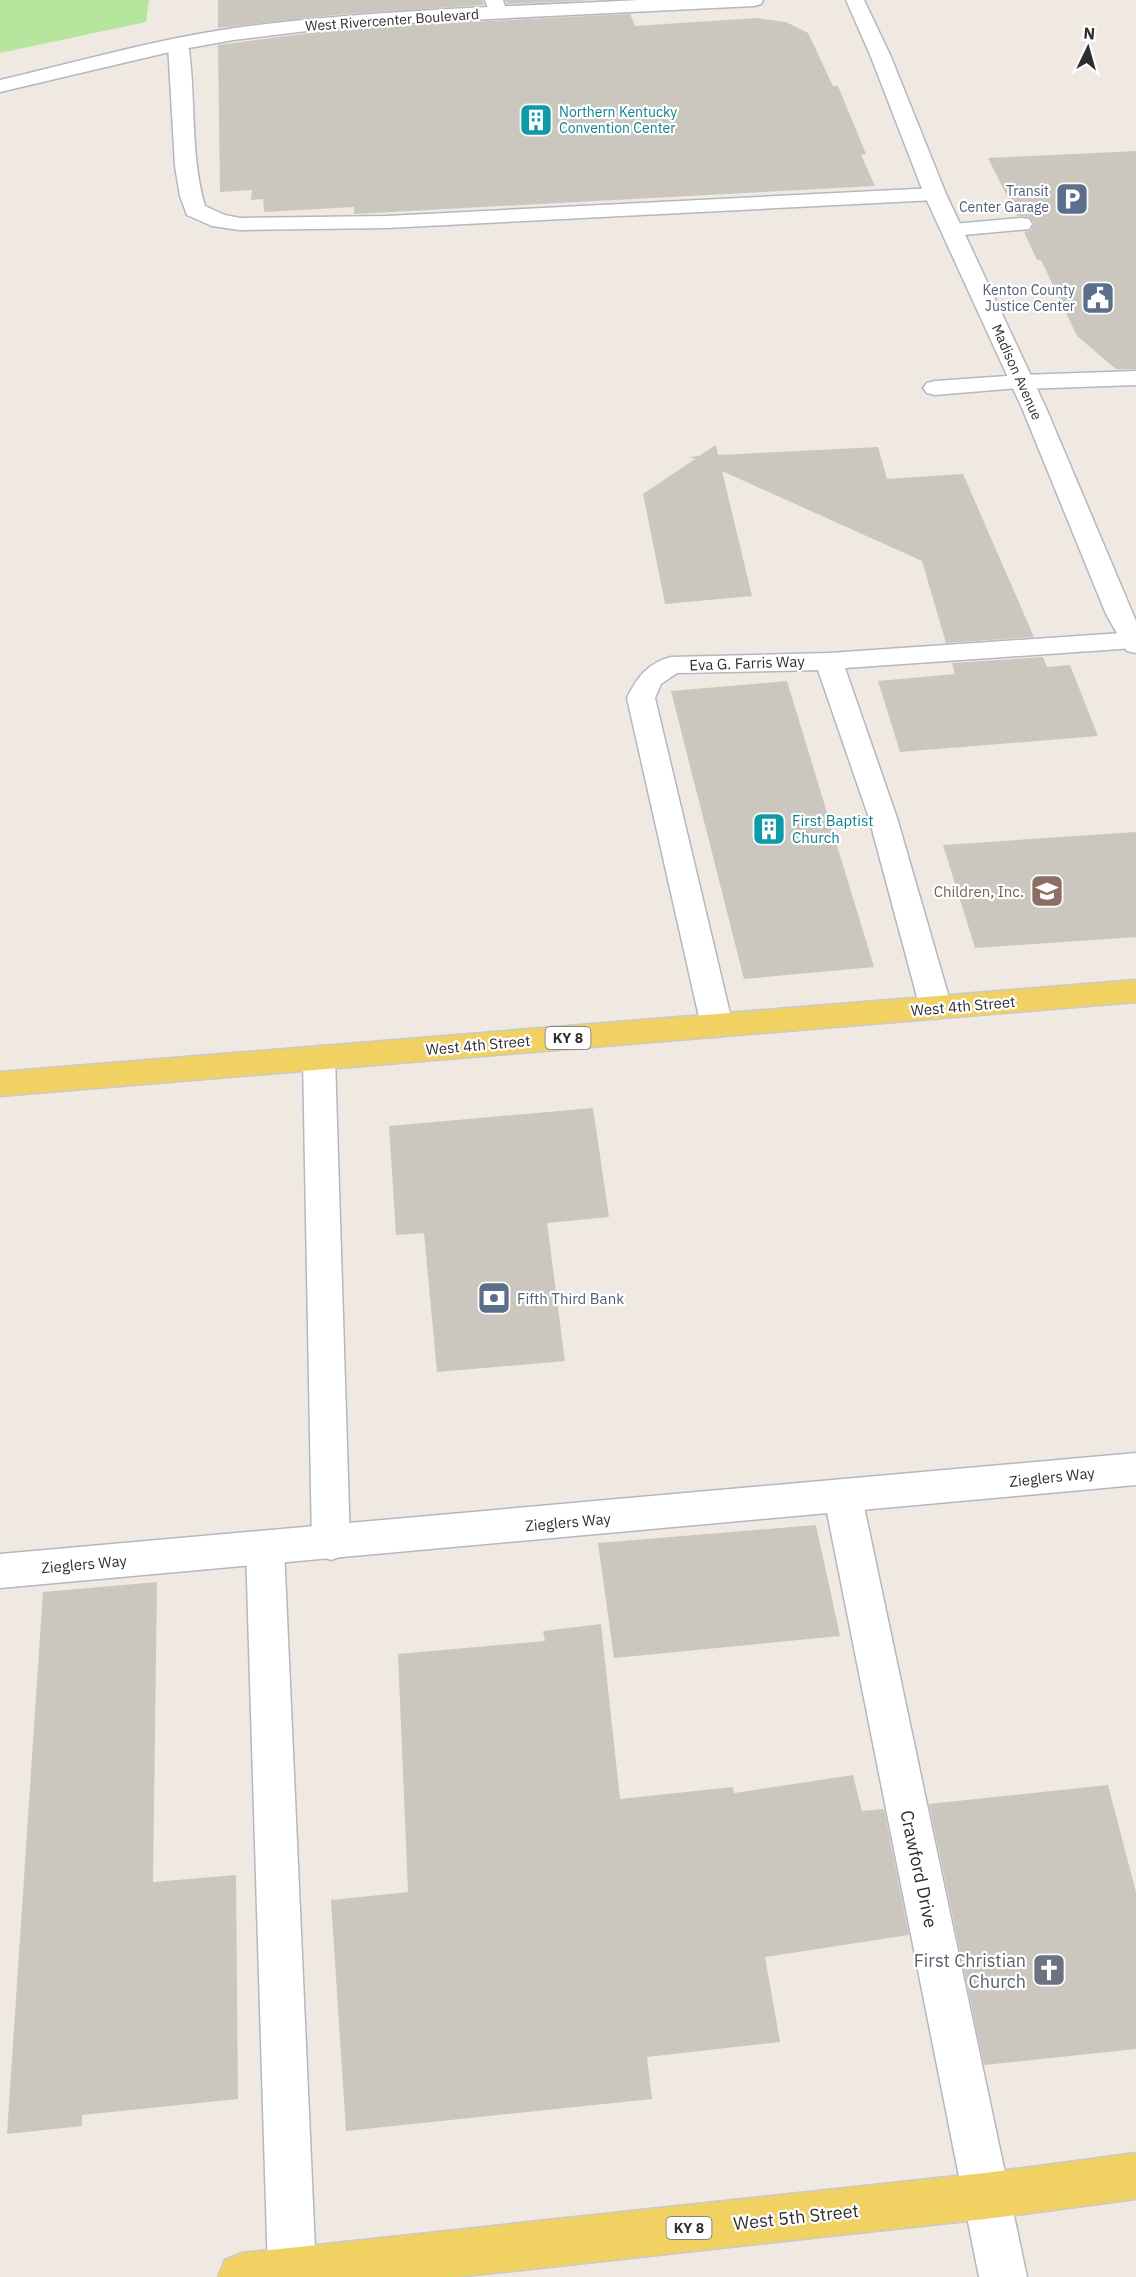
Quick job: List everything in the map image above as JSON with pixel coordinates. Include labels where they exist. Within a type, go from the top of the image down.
[{"type":"main road","name":"West 4th Street","points":[[0,1084],[1136,991]]},
{"type":"main road","name":"West 5th Street","points":[[242,2277],[985,2196],[1136,2176]]},
{"type":"street","name":"West Rivercenter Boulevard","points":[[0,86],[178,44],[232,34],[347,20],[496,7],[754,0]]},
{"type":"street","name":"Madison Avenue","points":[[855,0],[881,57],[935,194],[1022,382],[1119,614],[1135,643]]},
{"type":"street","points":[[178,44],[182,60],[181,89],[188,187],[195,210],[220,221],[240,224],[387,222],[935,194]]},
{"type":"street","points":[[953,230],[1020,224]]},
{"type":"street","points":[[934,388],[1136,378]]},
{"type":"street","name":"Eva G. Farris Way","points":[[717,1026],[641,698],[650,679],[671,665],[829,661],[1135,643]]},
{"type":"street","points":[[829,661],[884,818],[936,1008]]},
{"type":"street","points":[[319,1058],[331,1543]]},
{"type":"street","name":"Zieglers Way","points":[[0,1571],[1136,1469]]},
{"type":"street","name":"Crawford Drive","points":[[843,1497],[1003,2277]]},
{"type":"street","points":[[265,1548],[292,2272]]},
{"type":"green space","points":[[0,0],[149,0],[146,22],[0,53]]},
{"type":"building","points":[[218,0],[483,0],[484,5],[335,15],[218,28]]},
{"type":"building","points":[[505,0],[593,0],[507,4]]},
{"type":"building","name":"Northern Kentucky Convention Center","points":[[630,14],[635,26],[756,18],[786,22],[808,33],[833,86],[838,86],[866,154],[861,155],[875,186],[354,214],[354,207],[264,212],[263,199],[251,200],[252,190],[220,192],[218,45],[347,28]]},
{"type":"building","name":"Transit Center Garage","points":[[1136,151],[1136,369],[1116,369],[1077,336],[1041,260],[1037,260],[1024,232],[1031,230],[1034,223],[1029,217],[1017,216],[988,158]]},
{"type":"building","points":[[716,445],[718,455],[878,447],[887,479],[963,474],[1034,637],[946,643],[922,561],[722,471],[752,596],[665,604],[643,494],[695,459],[689,457],[699,456]]},
{"type":"building","points":[[1043,657],[1047,667],[1070,665],[1098,736],[900,752],[878,681],[955,674],[952,663]]},
{"type":"building","name":"First Baptist Church","points":[[787,681],[874,967],[744,979],[671,691]]},
{"type":"building","name":"Children, Inc.","points":[[1136,832],[1136,937],[975,948],[943,845]]},
{"type":"building","name":"Fifth Third Bank","points":[[593,1108],[609,1217],[547,1223],[565,1361],[437,1372],[424,1233],[396,1235],[389,1126]]},
{"type":"building","points":[[816,1525],[840,1636],[614,1658],[598,1543]]},
{"type":"building","points":[[157,1582],[153,1882],[236,1875],[238,2099],[82,2115],[82,2126],[7,2134],[43,1592]]},
{"type":"building","points":[[601,1624],[620,1799],[733,1787],[734,1793],[853,1775],[862,1811],[884,1809],[909,1935],[765,1957],[780,2042],[647,2057],[652,2099],[346,2131],[331,1900],[408,1892],[398,1654],[545,1641],[543,1631]]},
{"type":"building","name":"First Christian Church","points":[[1108,1785],[1136,1892],[1136,2049],[984,2065],[929,1804]]},
{"type":"place","name":"Northern Kentucky Convention Center","points":[[536,120]]},
{"type":"place","name":"Transit Center Garage","points":[[1072,199]]},
{"type":"place","name":"Kenton County Justice Center","points":[[1098,298]]},
{"type":"place","name":"First Baptist Church","points":[[769,829]]},
{"type":"place","name":"Children, Inc.","points":[[1047,891]]},
{"type":"place","name":"Fifth Third Bank","points":[[494,1298]]},
{"type":"place","name":"First Christian Church","points":[[1049,1970]]}]
